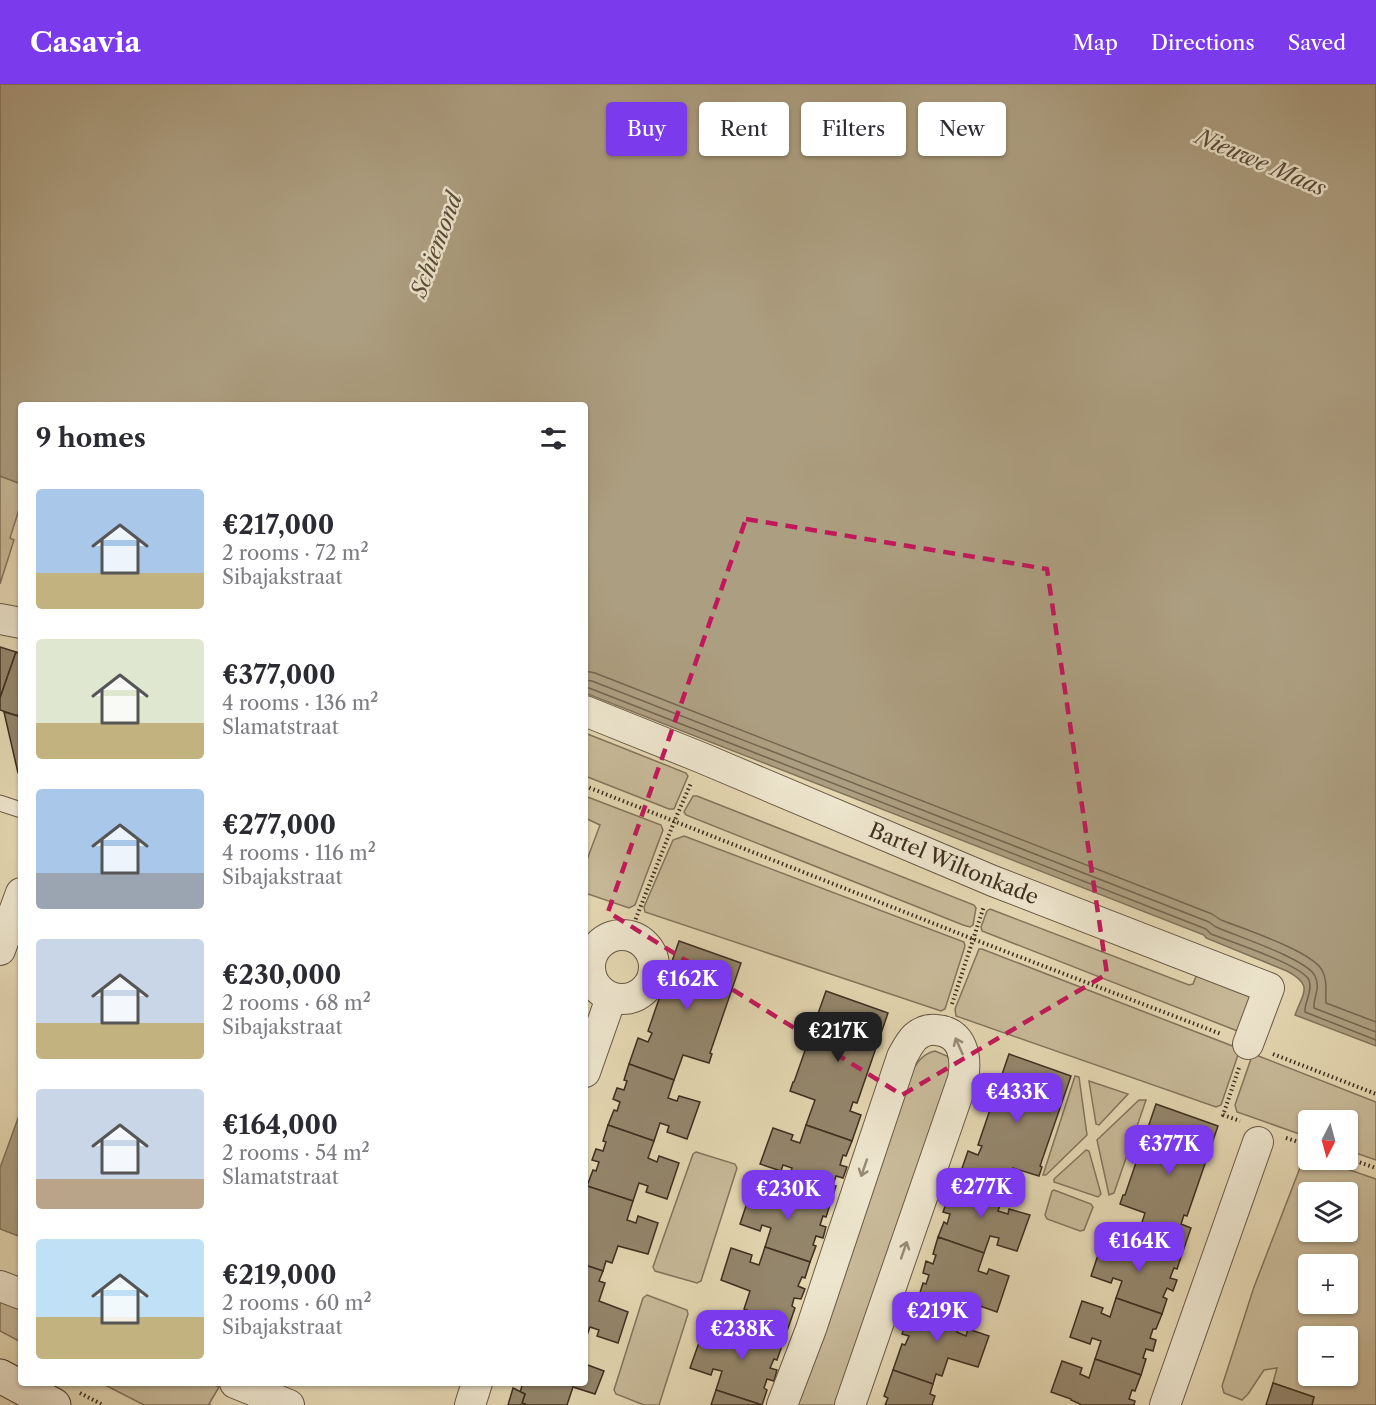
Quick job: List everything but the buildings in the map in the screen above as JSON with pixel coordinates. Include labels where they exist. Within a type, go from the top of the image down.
[{"type":"main road","points":[[0,1376],[18,1386]]},
{"type":"main road","points":[[19,1386],[54,1405]]},
{"type":"street","points":[[0,619],[18,622]]},
{"type":"street","name":"Bartel Wiltonkade","points":[[588,712],[993,881],[1269,988],[1248,1044]]},
{"type":"street","points":[[0,950],[18,901]]},
{"type":"street","points":[[618,935],[639,940],[652,956],[653,977],[641,993],[631,998],[621,1000],[610,998],[601,993],[590,974],[593,953],[599,944],[618,935]]},
{"type":"street","points":[[588,1063],[610,998]]},
{"type":"street","points":[[782,1405],[811,1329],[902,1057],[915,1037],[923,1032],[931,1029],[951,1033],[958,1039],[961,1048],[965,1068],[963,1079],[850,1405]]},
{"type":"street","points":[[1165,1405],[1258,1142]]},
{"type":"street","points":[[0,1286],[18,1293]]},
{"type":"street","points":[[242,1386],[289,1405]]},
{"type":"street","points":[[470,1405],[476,1386]]},
{"type":"lane","points":[[0,803],[18,809]]},
{"type":"path","points":[[629,936],[702,758]]},
{"type":"path","points":[[588,787],[1376,1094]]},
{"type":"path","points":[[943,1031],[993,881]]},
{"type":"path","points":[[1248,1044],[1222,1115],[1262,1129],[1258,1142]]},
{"type":"path","points":[[1358,1162],[1376,1168]]},
{"type":"highlighted area","points":[[746,519],[1047,569],[1107,974],[902,1095],[608,912]]},
{"type":"shaded area","points":[[0,476],[18,483],[18,513],[10,538],[14,540],[0,584]]},
{"type":"shaded area","points":[[588,734],[686,773],[688,776],[674,809],[588,777]]},
{"type":"shaded area","points":[[693,796],[974,905],[976,908],[973,925],[970,927],[963,925],[686,815],[684,812]]},
{"type":"shaded area","points":[[588,797],[661,825],[663,830],[635,905],[629,908],[588,894],[588,857],[600,825],[588,819]]},
{"type":"shaded area","points":[[684,836],[964,942],[965,946],[945,1009],[941,1011],[645,912],[644,907],[673,840]]},
{"type":"shaded area","points":[[990,909],[1189,985],[1193,984],[1197,974],[1255,992],[1240,1032],[982,931],[981,927]]},
{"type":"shaded area","points":[[979,949],[1235,1047],[1239,1052],[1221,1105],[1216,1107],[956,1016],[955,1009]]},
{"type":"shaded area","points":[[935,1051],[947,1056],[955,1067],[840,1405],[795,1405],[905,1083],[921,1059]]},
{"type":"shaded area","points":[[1256,1055],[1376,1102],[1376,1160],[1358,1154],[1358,1110],[1298,1110],[1298,1133],[1237,1112],[1235,1105],[1252,1056]]},
{"type":"shaded area","points":[[1075,1076],[1079,1077],[1087,1135],[1046,1175],[1043,1175]]},
{"type":"shaded area","points":[[1089,1081],[1128,1094],[1099,1125],[1096,1124]]},
{"type":"shaded area","points":[[1139,1100],[1146,1100],[1114,1193],[1109,1195],[1097,1140]]},
{"type":"shaded area","points":[[1086,1150],[1089,1151],[1101,1194],[1098,1197],[1054,1182],[1054,1179]]},
{"type":"shaded area","points":[[696,1152],[735,1164],[737,1168],[701,1281],[697,1283],[655,1271],[653,1267],[693,1154]]},
{"type":"shaded area","points":[[1299,1170],[1350,1170],[1376,1179],[1376,1405],[1312,1405],[1314,1397],[1273,1383],[1277,1368],[1264,1370],[1242,1400],[1224,1393],[1222,1386],[1254,1287]]},
{"type":"shaded area","points":[[1054,1190],[1091,1204],[1093,1207],[1084,1230],[1080,1231],[1047,1219],[1045,1215]]},
{"type":"shaded area","points":[[647,1295],[687,1310],[688,1314],[659,1405],[644,1405],[616,1394],[614,1390],[643,1298]]},
{"type":"shaded area","points":[[0,1298],[18,1305],[18,1340],[0,1331]]},
{"type":"shaded area","points":[[107,1386],[219,1387],[209,1404],[211,1405],[144,1405]]},
{"type":"water","points":[[0,84],[1376,84],[1376,1046],[1295,1015],[1304,989],[1300,980],[1287,971],[1206,938],[1204,935],[588,694],[588,402],[18,402],[18,483],[0,476]]},
{"type":"water","points":[[18,1118],[18,1236],[0,1229],[0,1168]]},
{"type":"water label","name":"Nieuwe Maas","points":[[1261,162]]},
{"type":"water label","name":"Schiemond","points":[[436,245]]}]
